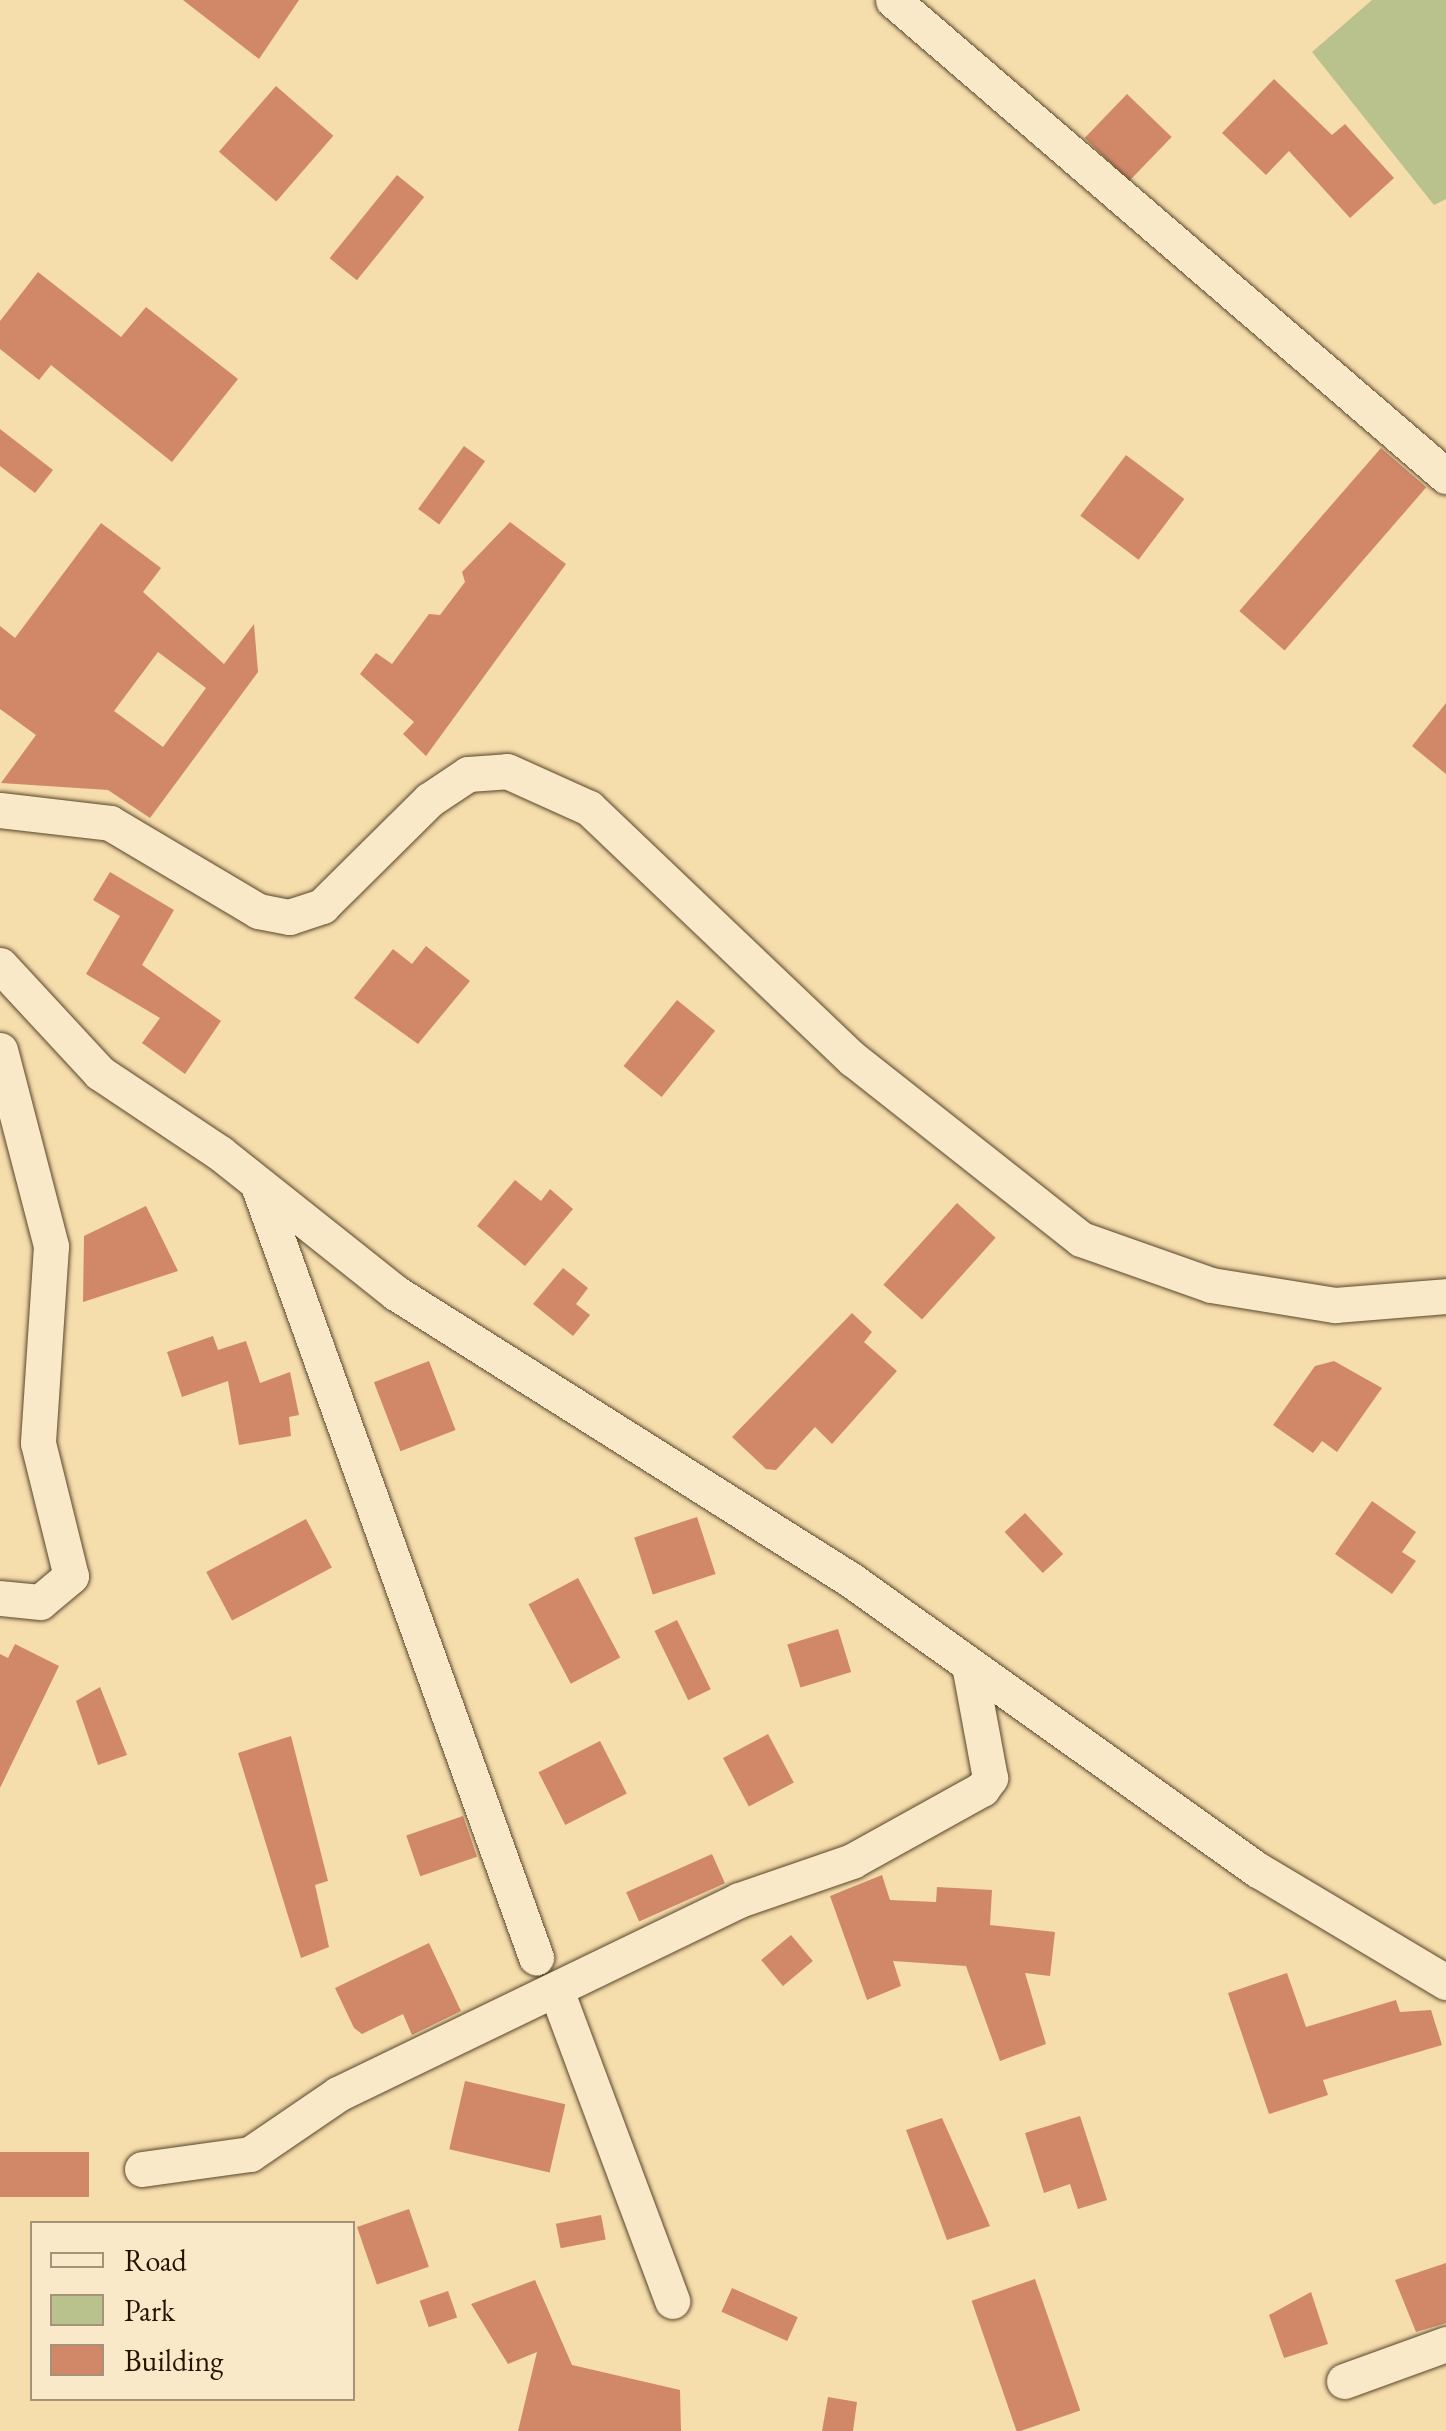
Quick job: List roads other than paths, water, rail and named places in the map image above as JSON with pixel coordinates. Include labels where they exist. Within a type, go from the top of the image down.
[{"type":"street","points":[[892,0],[1446,476]]},
{"type":"street","points":[[0,810],[110,824],[258,911],[289,917],[322,906],[429,800],[468,774],[508,771],[589,808],[853,1059],[1081,1239],[1210,1285],[1318,1302],[1446,1296]]},
{"type":"street","points":[[0,965],[100,1073],[258,1184],[396,1293],[851,1580],[970,1670],[1143,1782],[1258,1870],[1446,1982]]},
{"type":"street","points":[[0,1050],[51,1246],[38,1443],[71,1576],[40,1602],[0,1598]]},
{"type":"street","points":[[258,1184],[536,1957]]},
{"type":"street","points":[[142,2169],[250,2154],[338,2094],[739,1900],[852,1861],[982,1789],[990,1778],[970,1670]]},
{"type":"street","points":[[556,1990],[672,2301]]},
{"type":"street","points":[[1344,2380],[1446,2344]]}]
